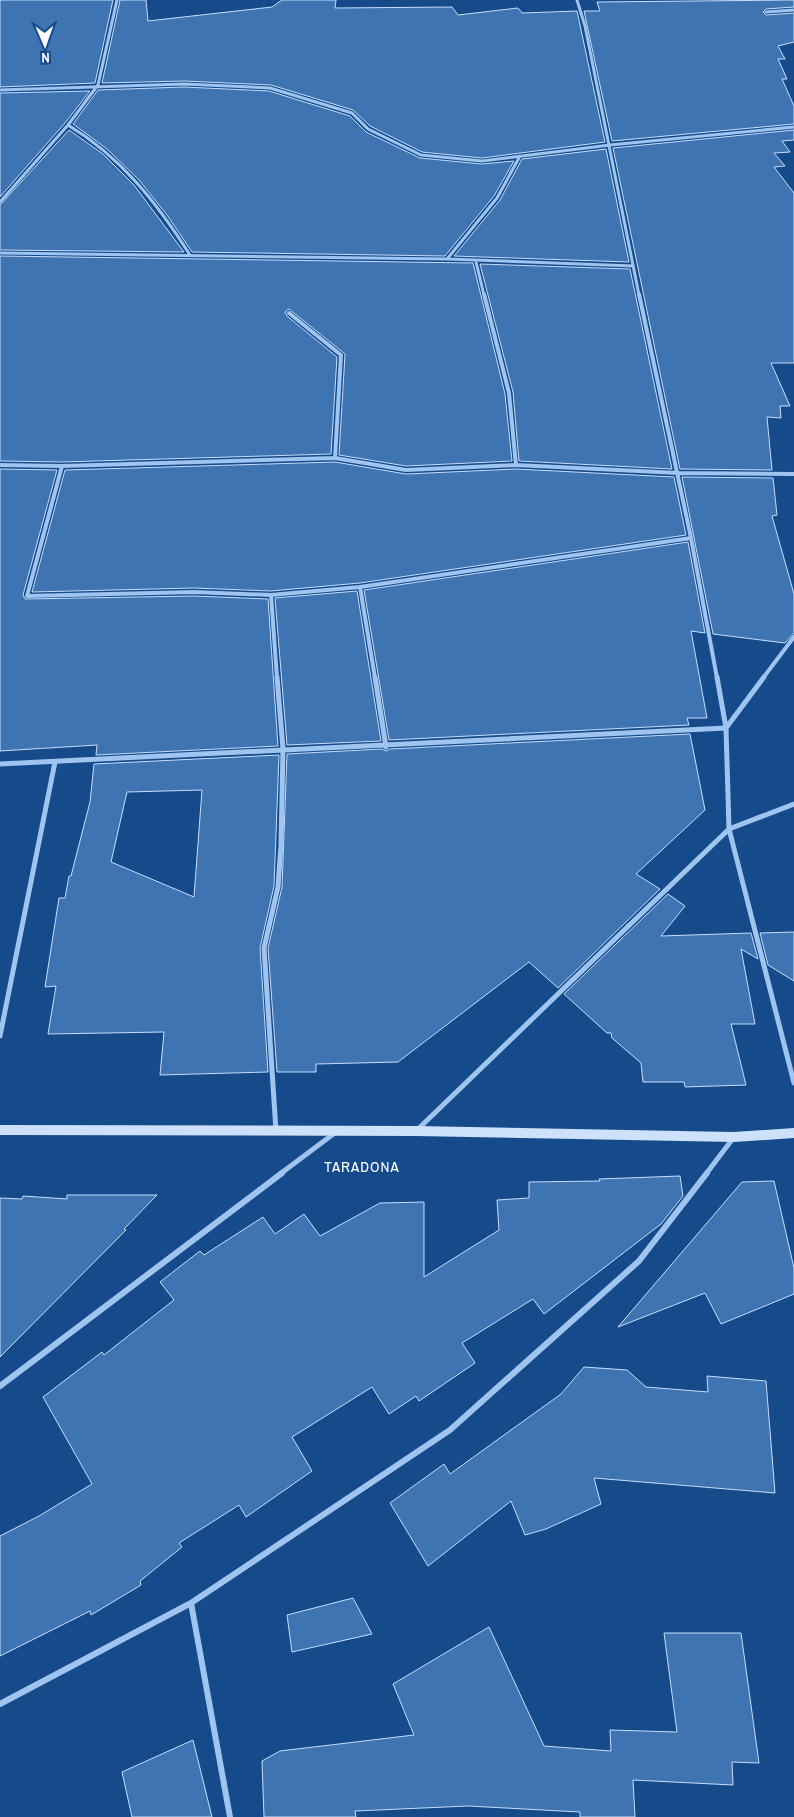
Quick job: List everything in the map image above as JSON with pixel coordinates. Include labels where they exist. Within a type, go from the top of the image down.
[{"type":"street","points":[[0,202],[68,125],[98,85],[117,0]]},
{"type":"street","points":[[576,0],[584,26],[610,145],[632,266],[679,473],[726,728],[728,829],[794,1083]]},
{"type":"street","points":[[766,12],[794,10]]},
{"type":"street","points":[[0,90],[80,89],[98,85],[184,84],[270,88],[352,113],[368,129],[421,156],[482,161],[610,145],[794,127]]},
{"type":"street","points":[[68,125],[93,140],[115,161],[163,213],[190,255]]},
{"type":"street","points":[[447,259],[496,201],[513,174],[520,156]]},
{"type":"street","points":[[0,253],[447,259],[476,262],[632,266]]},
{"type":"street","points":[[476,262],[509,393],[516,464]]},
{"type":"street","points":[[289,313],[341,355],[335,458]]},
{"type":"street","points":[[0,465],[62,466],[335,458],[406,470],[516,464],[679,473],[794,474]]},
{"type":"street","points":[[62,466],[27,596],[194,592],[271,595],[360,587],[691,538]]},
{"type":"street","points":[[360,587],[386,747]]},
{"type":"street","points":[[271,595],[283,749],[278,887],[264,948],[276,1132]]},
{"type":"street","points":[[726,728],[794,637]]},
{"type":"street","points":[[0,764],[283,749],[386,747],[726,728]]},
{"type":"street","points":[[0,1036],[55,762]]},
{"type":"street","points":[[416,1131],[728,829],[794,804]]},
{"type":"street","points":[[0,1130],[416,1131],[734,1137],[794,1133]]},
{"type":"street","points":[[0,1386],[336,1132]]},
{"type":"street","points":[[0,1704],[191,1603],[450,1430],[639,1261],[734,1137]]},
{"type":"street","points":[[191,1603],[230,1817]]},
{"type":"building","points":[[0,0],[113,0],[95,83],[0,87]]},
{"type":"building","points":[[120,0],[146,0],[148,21],[272,7],[282,0],[336,0],[335,8],[452,7],[458,15],[518,8],[522,13],[577,11],[605,142],[482,158],[422,152],[370,126],[353,110],[271,85],[184,81],[102,83]]},
{"type":"building","points":[[794,0],[794,7],[766,9],[763,12],[766,15],[794,13],[794,42],[778,46],[785,59],[778,59],[787,79],[782,79],[794,106],[794,124],[612,141],[584,11],[600,11],[597,2]]},
{"type":"building","points":[[184,87],[269,91],[350,116],[366,132],[420,158],[482,164],[514,161],[494,196],[445,256],[192,252],[167,215],[139,180],[107,149],[73,124],[98,90]]},
{"type":"building","points":[[90,91],[65,123],[0,197],[0,93]]},
{"type":"building","points":[[69,130],[103,154],[134,185],[184,252],[0,250],[0,205]]},
{"type":"building","points":[[794,130],[794,140],[782,141],[790,152],[774,153],[785,166],[774,167],[794,193],[794,363],[771,363],[790,406],[780,406],[781,418],[767,417],[772,470],[680,469],[613,148]]},
{"type":"building","points":[[606,149],[629,262],[454,256],[500,200],[522,159]]},
{"type":"building","points":[[0,256],[473,263],[505,394],[512,461],[406,466],[339,455],[345,354],[289,309],[285,312],[287,316],[337,357],[331,454],[62,462],[0,461]]},
{"type":"building","points":[[480,264],[630,269],[672,469],[519,461],[513,392]]},
{"type":"building","points":[[335,462],[406,474],[516,469],[674,477],[686,535],[360,583],[271,591],[194,588],[32,592],[65,470]]},
{"type":"building","points":[[0,469],[57,470],[23,595],[25,599],[194,596],[268,599],[278,746],[96,755],[97,745],[0,751]]},
{"type":"building","points":[[682,477],[773,478],[777,515],[772,516],[794,594],[794,633],[785,643],[713,634]]},
{"type":"building","points":[[688,542],[705,633],[691,631],[707,718],[687,718],[689,725],[389,740],[364,590]]},
{"type":"building","points":[[357,591],[381,741],[287,745],[275,598]]},
{"type":"building","points":[[690,734],[705,810],[636,874],[660,889],[558,988],[529,962],[398,1062],[316,1064],[316,1072],[277,1072],[268,948],[282,887],[287,754],[382,749],[386,751],[390,749]]},
{"type":"building","points":[[279,755],[274,886],[260,948],[268,1072],[160,1075],[164,1032],[48,1034],[56,986],[45,987],[59,898],[65,898],[69,876],[71,876],[90,802],[94,764]],"holes":[[[202,790],[194,897],[111,862],[127,792]]]},
{"type":"building","points":[[668,894],[685,906],[661,936],[751,933],[758,959],[741,949],[755,1024],[731,1024],[746,1085],[685,1087],[684,1082],[643,1082],[641,1063],[612,1038],[611,1033],[607,1033],[564,994]]},
{"type":"building","points":[[794,932],[794,981],[768,965],[760,933]]},
{"type":"building","points":[[680,1176],[683,1196],[661,1224],[544,1314],[533,1299],[462,1343],[475,1363],[419,1401],[416,1396],[389,1414],[372,1387],[292,1437],[312,1471],[246,1517],[239,1505],[179,1543],[182,1547],[140,1581],[141,1585],[91,1615],[90,1611],[0,1656],[0,1536],[39,1516],[92,1484],[43,1397],[102,1352],[104,1355],[174,1300],[160,1282],[200,1251],[204,1255],[263,1217],[275,1234],[304,1214],[320,1236],[380,1203],[424,1202],[424,1277],[499,1230],[497,1200],[529,1198],[529,1182],[600,1181],[599,1179]]},
{"type":"building","points":[[774,1181],[794,1268],[794,1294],[721,1324],[705,1293],[618,1327],[742,1182]]},
{"type":"building","points":[[67,1195],[157,1195],[124,1229],[126,1230],[0,1357],[0,1198],[22,1199],[23,1196],[67,1199]]},
{"type":"building","points":[[584,1367],[627,1370],[646,1387],[708,1392],[707,1376],[766,1381],[775,1493],[594,1478],[601,1504],[546,1529],[525,1535],[511,1501],[428,1566],[390,1503],[444,1464],[450,1474],[561,1394]]},
{"type":"building","points":[[353,1598],[372,1634],[292,1652],[287,1615]]},
{"type":"building","points":[[489,1627],[544,1746],[611,1751],[610,1730],[677,1732],[664,1633],[741,1633],[759,1763],[732,1762],[733,1785],[633,1780],[635,1817],[580,1817],[580,1812],[468,1806],[355,1811],[356,1817],[264,1817],[262,1761],[280,1751],[414,1735],[393,1684]]},
{"type":"building","points":[[193,1740],[212,1817],[132,1817],[122,1772]]},
{"type":"district","name":"TARADONA","points":[[362,1166]]}]
